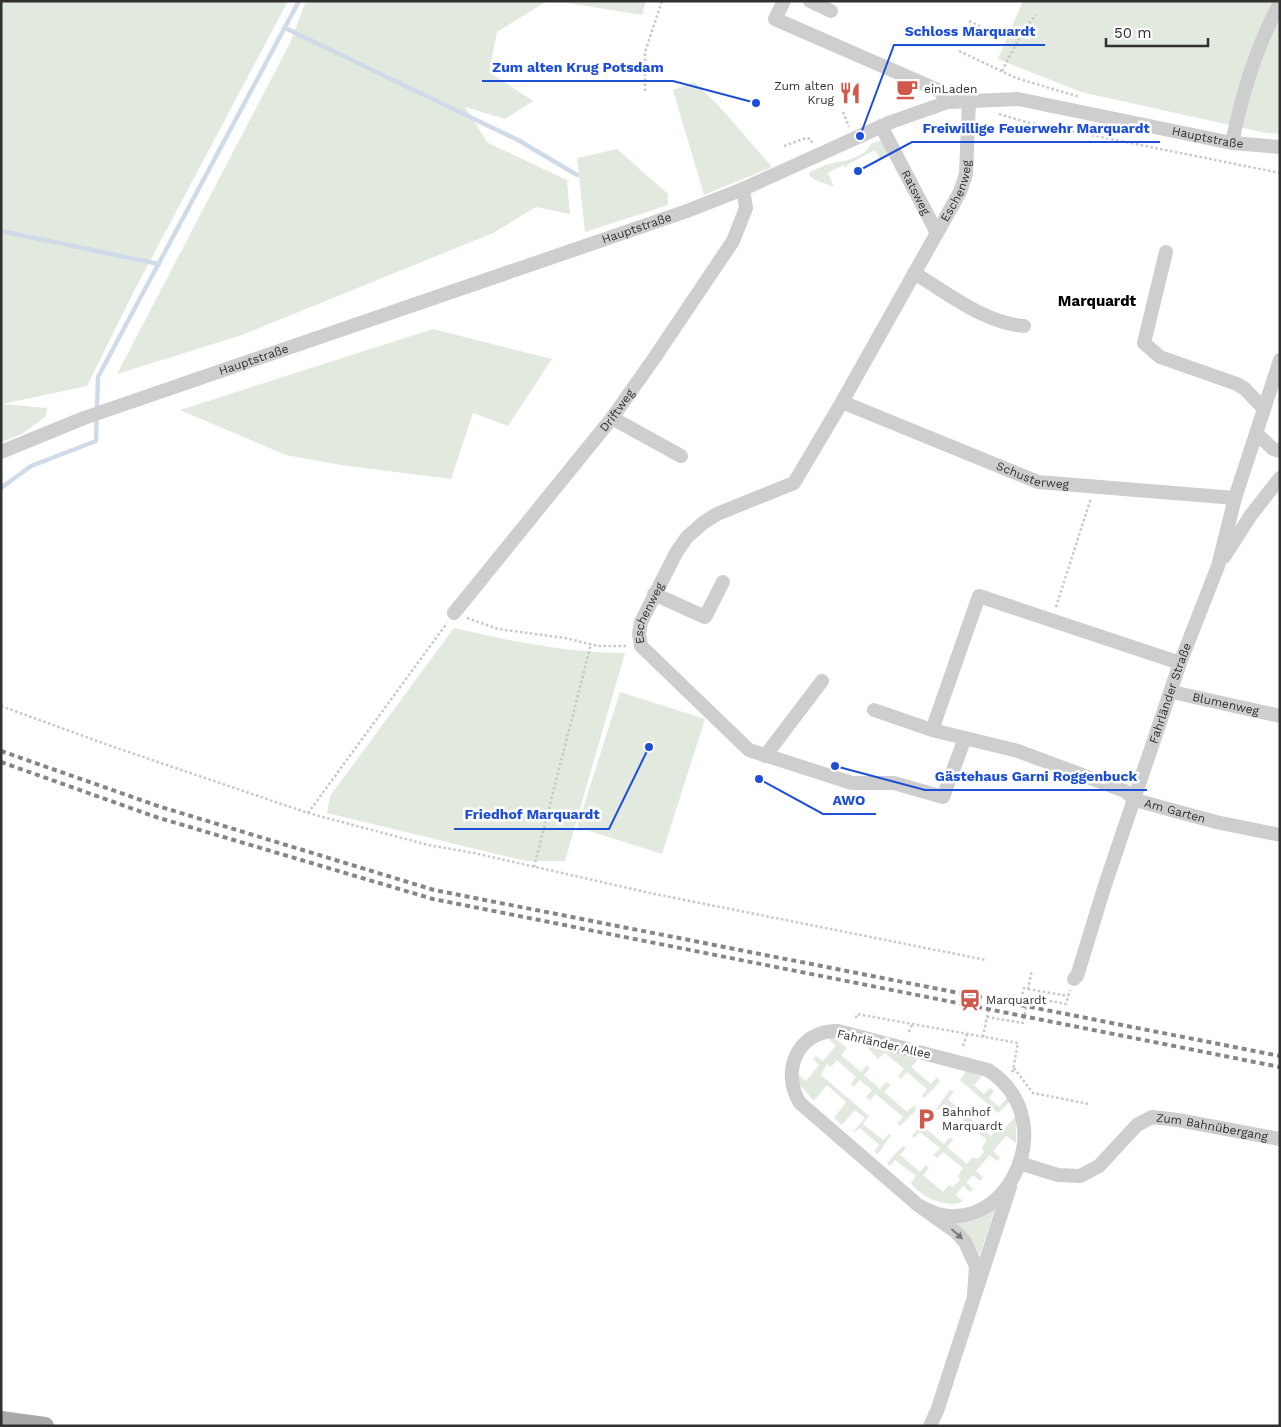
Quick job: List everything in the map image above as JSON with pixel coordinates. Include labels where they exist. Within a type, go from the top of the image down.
[{"type":"main road","points":[[1,1420],[45,1426]]},
{"type":"street","points":[[784,1],[776,19],[940,91],[948,102]]},
{"type":"street","points":[[810,1],[831,10]]},
{"type":"street","points":[[1232,143],[1251,68],[1260,44],[1280,3]]},
{"type":"street","name":"Hauptstraße","points":[[1,452],[84,418],[678,214],[743,189],[915,112],[948,102],[1018,99],[1232,143],[1280,147]]},
{"type":"street","name":"Eschenweg","points":[[964,738],[942,797],[894,783],[852,784],[749,750],[642,646],[639,634],[641,622],[676,552],[703,523],[794,483],[842,402],[960,192],[966,174],[969,100]]},
{"type":"street","name":"Ratsweg","points":[[882,126],[937,233]]},
{"type":"street","name":"Driftweg","points":[[454,613],[612,418],[655,357],[732,240],[746,208],[743,189]]},
{"type":"street","points":[[1166,252],[1144,343],[1160,357],[1237,384],[1245,389],[1264,409]]},
{"type":"street","points":[[914,272],[984,315],[1006,324],[1024,326]]},
{"type":"street","name":"Fahrländer Straße","points":[[1074,979],[1077,976],[1180,663],[1218,566],[1235,498],[1280,360]]},
{"type":"street","name":"Schusterweg","points":[[842,402],[1038,482],[1235,498]]},
{"type":"street","points":[[612,418],[681,456]]},
{"type":"street","points":[[1256,433],[1278,447]]},
{"type":"street","points":[[1218,566],[1251,515],[1280,478]]},
{"type":"street","points":[[654,594],[705,617],[723,582]]},
{"type":"street","points":[[932,730],[979,596],[1180,663]]},
{"type":"street","points":[[765,756],[822,681]]},
{"type":"street","name":"Blumenweg","points":[[1172,692],[1280,716]]},
{"type":"street","name":"Am Garten","points":[[874,710],[932,730],[1018,751],[1125,791],[1135,800],[1216,822],[1280,835]]},
{"type":"street","name":"Fahrländer Allee","points":[[930,1426],[937,1411],[1018,1163],[1025,1136],[1023,1114],[1014,1094],[1007,1085],[988,1070],[838,1031],[814,1036],[800,1047],[792,1065],[791,1085],[800,1102],[918,1204],[956,1232],[965,1242],[976,1266],[974,1295]]},
{"type":"street","name":"Zum Bahnübergang","points":[[1018,1163],[1058,1176],[1080,1176],[1099,1166],[1138,1125],[1152,1117],[1280,1139]]},
{"type":"street","name":"Fahrländer Allee","points":[[918,1204],[932,1212],[947,1215],[963,1214],[978,1210],[991,1203],[1003,1193],[1012,1180],[1018,1163]]},
{"type":"street","name":"Fahrländer Allee","points":[[935,1426],[937,1411]]},
{"type":"path","points":[[645,91],[645,52],[662,1]]},
{"type":"path","points":[[1002,72],[1024,29],[1036,15]]},
{"type":"path","points":[[969,21],[998,35]]},
{"type":"path","points":[[959,51],[1016,78],[1081,97]]},
{"type":"path","points":[[998,114],[1026,122],[1280,173]]},
{"type":"path","points":[[784,146],[806,138],[811,139],[818,155]]},
{"type":"path","points":[[1052,620],[1094,487]]},
{"type":"path","points":[[308,813],[454,613],[498,629],[565,638],[591,644],[642,646]]},
{"type":"path","points":[[534,867],[591,644]]},
{"type":"path","points":[[1,706],[108,745],[308,813],[428,845],[650,894],[986,960]]},
{"type":"path","points":[[1028,989],[1032,970]]},
{"type":"path","points":[[987,1017],[1023,1024],[1028,997],[1066,1004],[1074,979]]},
{"type":"path","points":[[1021,999],[1024,988],[1068,996]]},
{"type":"path","points":[[983,1037],[988,1011]]},
{"type":"path","points":[[856,1018],[857,1014],[1022,1045]]},
{"type":"path","points":[[909,1032],[912,1024]]},
{"type":"path","points":[[962,1046],[967,1034]]},
{"type":"path","points":[[1012,1075],[1018,1043]]},
{"type":"path","points":[[1013,1068],[1033,1093],[1089,1104]]},
{"type":"shaded area","points":[[1,1],[288,1],[133,293],[87,386],[2,404],[47,408],[46,416],[22,434],[1,442]]},
{"type":"shaded area","points":[[306,1],[547,1],[497,32],[489,72],[533,101],[505,119],[465,107],[488,143],[567,180],[570,214],[536,207],[493,233],[242,335],[117,374],[290,43]]},
{"type":"shaded area","points":[[556,1],[646,1],[642,15]]},
{"type":"shaded area","points":[[1023,1],[1280,1],[1280,134],[1266,133],[1081,92],[998,59]]},
{"type":"shaded area","points":[[694,82],[719,106],[772,167],[704,195],[673,90]]},
{"type":"shaded area","points":[[882,140],[889,153],[880,158],[875,150],[847,165],[846,168],[843,165],[828,173],[834,187],[813,179],[809,175],[810,172],[824,165],[858,156],[864,153],[871,144]]},
{"type":"shaded area","points":[[617,149],[668,194],[668,205],[585,232],[577,158]]},
{"type":"shaded area","points":[[433,329],[552,359],[508,426],[473,413],[451,479],[341,465],[286,455],[180,410]]},
{"type":"shaded area","points":[[454,628],[561,649],[625,653],[565,861],[526,861],[327,813],[330,796]]},
{"type":"shaded area","points":[[620,692],[705,719],[662,854],[577,827]]},
{"type":"shaded area","points":[[831,1035],[847,1048],[841,1055],[861,1072],[867,1065],[870,1068],[864,1075],[880,1089],[886,1082],[890,1085],[884,1092],[907,1112],[913,1106],[916,1107],[916,1110],[900,1126],[897,1124],[903,1117],[876,1094],[870,1100],[866,1097],[872,1090],[860,1080],[854,1087],[851,1084],[856,1077],[837,1060],[831,1067],[827,1064],[821,1075],[869,1116],[863,1124],[883,1140],[889,1134],[891,1135],[878,1154],[874,1152],[879,1145],[860,1128],[852,1133],[865,1118],[855,1110],[842,1125],[834,1118],[846,1102],[827,1085],[814,1101],[798,1083],[799,1075],[806,1081],[819,1065],[813,1059],[816,1056],[823,1061],[836,1046],[826,1036]]},
{"type":"shaded area","points":[[864,1044],[912,1056],[917,1061],[911,1067],[931,1084],[937,1077],[940,1082],[924,1098],[922,1096],[927,1089],[907,1072],[901,1079],[898,1076],[904,1069],[885,1053],[878,1059]]},
{"type":"shaded area","points":[[966,1071],[982,1076],[974,1085],[984,1094],[990,1088],[994,1091],[989,1098],[999,1107],[1007,1098],[1011,1101],[998,1113],[960,1080]]},
{"type":"shaded area","points":[[950,1090],[954,1092],[948,1099],[967,1116],[974,1109],[977,1111],[971,1119],[991,1136],[997,1129],[1002,1131],[1016,1116],[1016,1143],[1006,1136],[993,1151],[1000,1158],[997,1161],[990,1155],[976,1171],[983,1177],[980,1181],[973,1175],[966,1182],[973,1189],[970,1192],[963,1186],[956,1195],[963,1201],[950,1204],[942,1203],[920,1193],[911,1183],[916,1176],[895,1160],[890,1166],[887,1163],[903,1146],[906,1148],[900,1155],[920,1172],[926,1165],[929,1168],[923,1175],[943,1192],[949,1185],[953,1187],[960,1180],[958,1176],[963,1168],[943,1152],[937,1158],[934,1155],[940,1148],[920,1132],[914,1138],[912,1136],[926,1118],[930,1120],[924,1127],[944,1144],[950,1137],[953,1140],[947,1147],[967,1164],[973,1157],[978,1159],[984,1152],[982,1147],[987,1140],[968,1124],[962,1130],[958,1127],[964,1120],[944,1104],[938,1110],[936,1109]]},
{"type":"shaded area","points":[[996,1206],[979,1254],[970,1238],[951,1219]]},
{"type":"waterway","points":[[1,488],[31,466],[96,441],[98,377],[299,1]]},
{"type":"waterway","points":[[285,28],[518,140],[577,175]]},
{"type":"waterway","points":[[1,231],[159,264]]},
{"type":"railway","points":[[1,751],[158,806],[434,890],[1280,1056]]},
{"type":"railway","points":[[1,762],[156,817],[433,899],[1280,1067]]},
{"type":"place","name":"einLaden","points":[[907,89]]},
{"type":"place","name":"Zum alten Krug","points":[[850,93]]},
{"type":"place","name":"Zum alten Krug Potsdam","points":[[756,103]]},
{"type":"place","name":"Schloss Marquardt","points":[[860,136]]},
{"type":"place","name":"Freiwillige Feuerwehr Marquardt","points":[[858,171]]},
{"type":"place","name":"Friedhof Marquardt","points":[[649,747]]},
{"type":"place","name":"Gästehaus Garni Roggenbuck","points":[[835,766]]},
{"type":"place","name":"AWO","points":[[759,779]]},
{"type":"place","name":"Marquardt","points":[[970,1000]]},
{"type":"place","name":"Bahnhof Marquardt","points":[[926,1119]]},
{"type":"district","name":"Marquardt","points":[[1097,301]]}]
